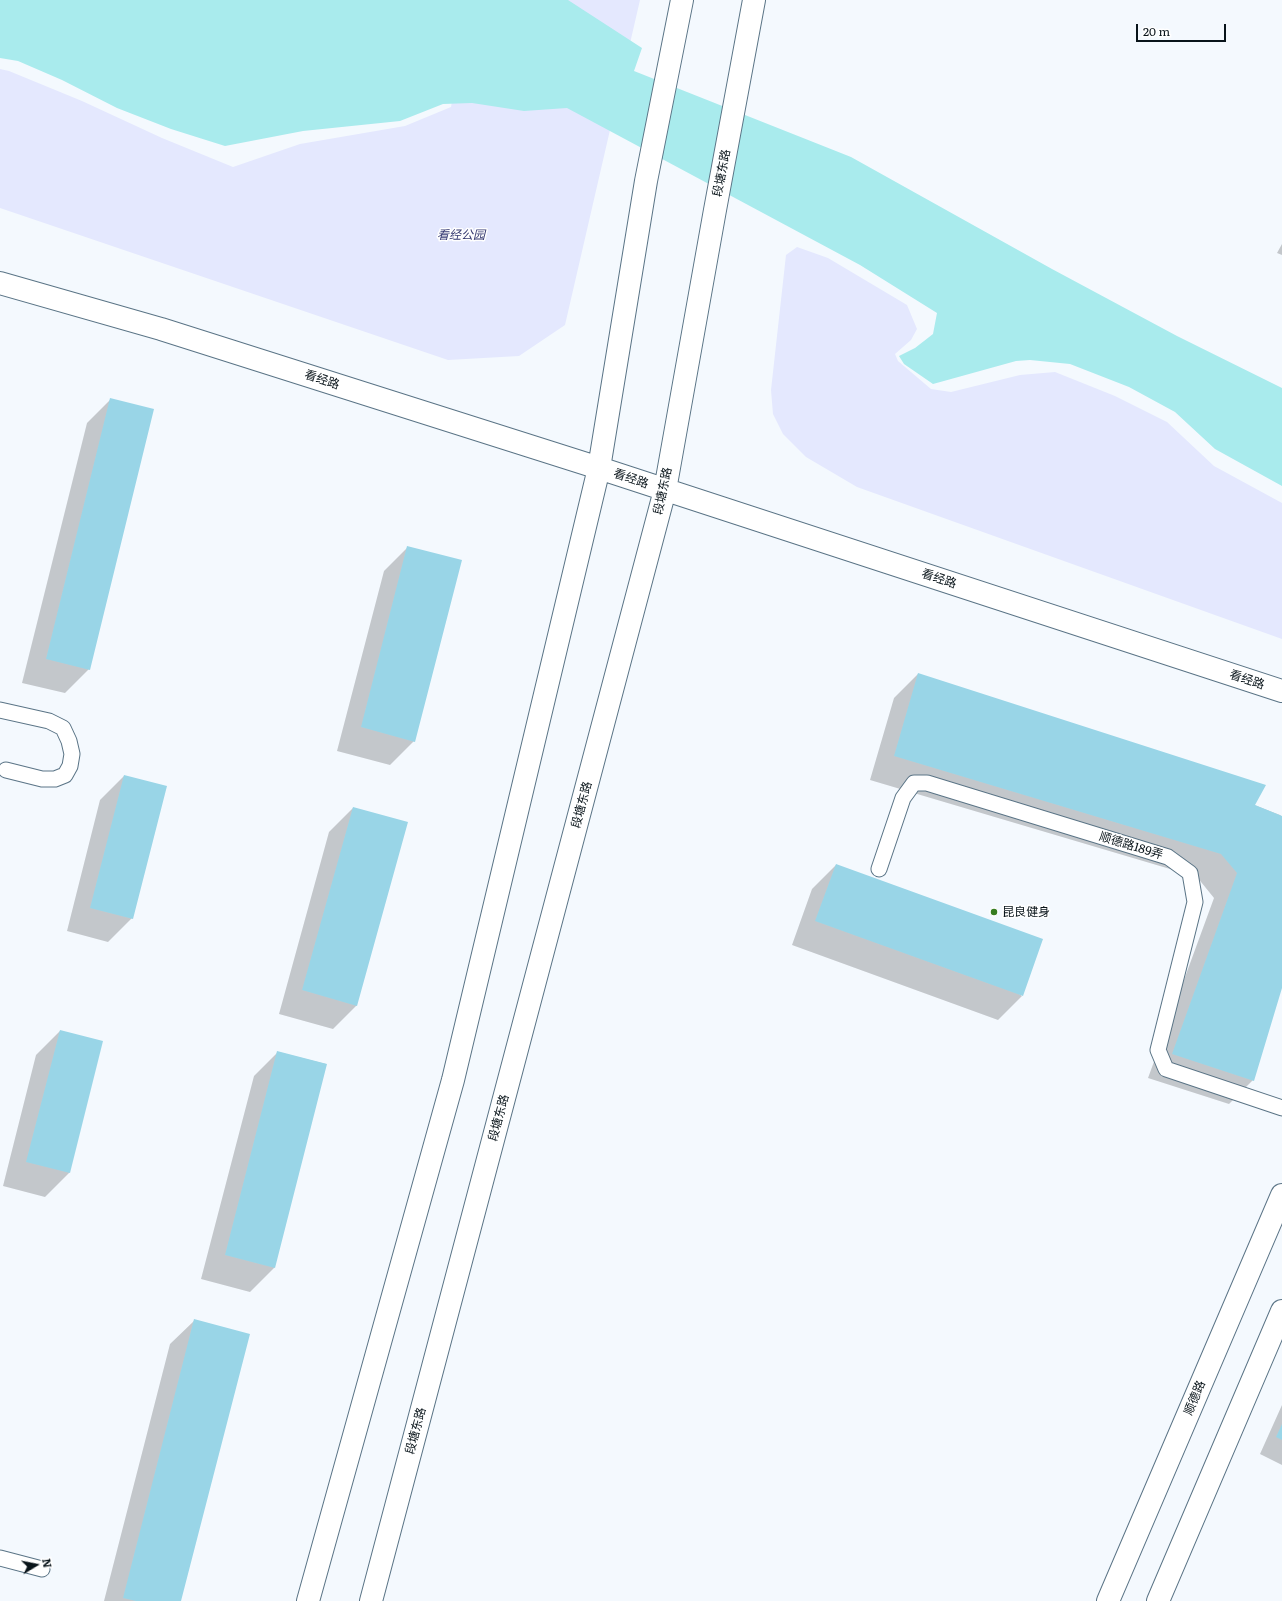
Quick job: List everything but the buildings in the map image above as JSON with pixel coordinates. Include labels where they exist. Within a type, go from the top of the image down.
[{"type":"main road","points":[[308,1601],[453,1080],[599,468],[646,181],[682,0]]},
{"type":"main road","name":"段塘东路","points":[[371,1601],[665,490],[754,0]]},
{"type":"main road","name":"看经路","points":[[0,283],[161,329],[599,468],[1282,691]]},
{"type":"main road","name":"顺德路","points":[[1108,1601],[1276,1226],[1282,1195]]},
{"type":"main road","points":[[1158,1601],[1282,1311]]},
{"type":"lane","points":[[0,710],[49,721],[63,728],[69,741],[72,754],[70,766],[65,775],[55,779],[42,779],[6,770]]},
{"type":"lane","name":"顺德路189弄","points":[[879,869],[902,798],[914,783],[927,783],[1168,857],[1190,873],[1195,902],[1158,1050],[1166,1069],[1282,1108]]},
{"type":"lane","points":[[0,1558],[42,1569]]},
{"type":"green space","name":"看经公园","points":[[470,0],[640,0],[565,325],[519,356],[448,360],[0,208],[0,69],[9,71],[82,101],[162,138],[233,167],[300,144],[405,126],[451,107]]},
{"type":"green space","points":[[797,247],[828,258],[907,305],[917,329],[911,340],[895,354],[898,361],[931,389],[951,392],[1020,375],[1055,372],[1115,396],[1167,422],[1214,466],[1282,503],[1282,639],[857,487],[806,457],[783,434],[773,414],[771,390],[786,255]]},
{"type":"water","points":[[0,0],[568,0],[642,48],[634,71],[851,157],[1052,269],[1177,336],[1282,388],[1282,486],[1215,449],[1175,412],[1129,387],[1070,364],[1030,360],[1016,361],[933,384],[904,364],[899,356],[915,348],[933,334],[937,313],[860,265],[567,108],[524,111],[472,103],[443,104],[400,121],[303,131],[225,146],[171,129],[117,108],[62,80],[18,61],[0,58]]},
{"type":"place","name":"昆良健身","points":[[994,912]]}]
